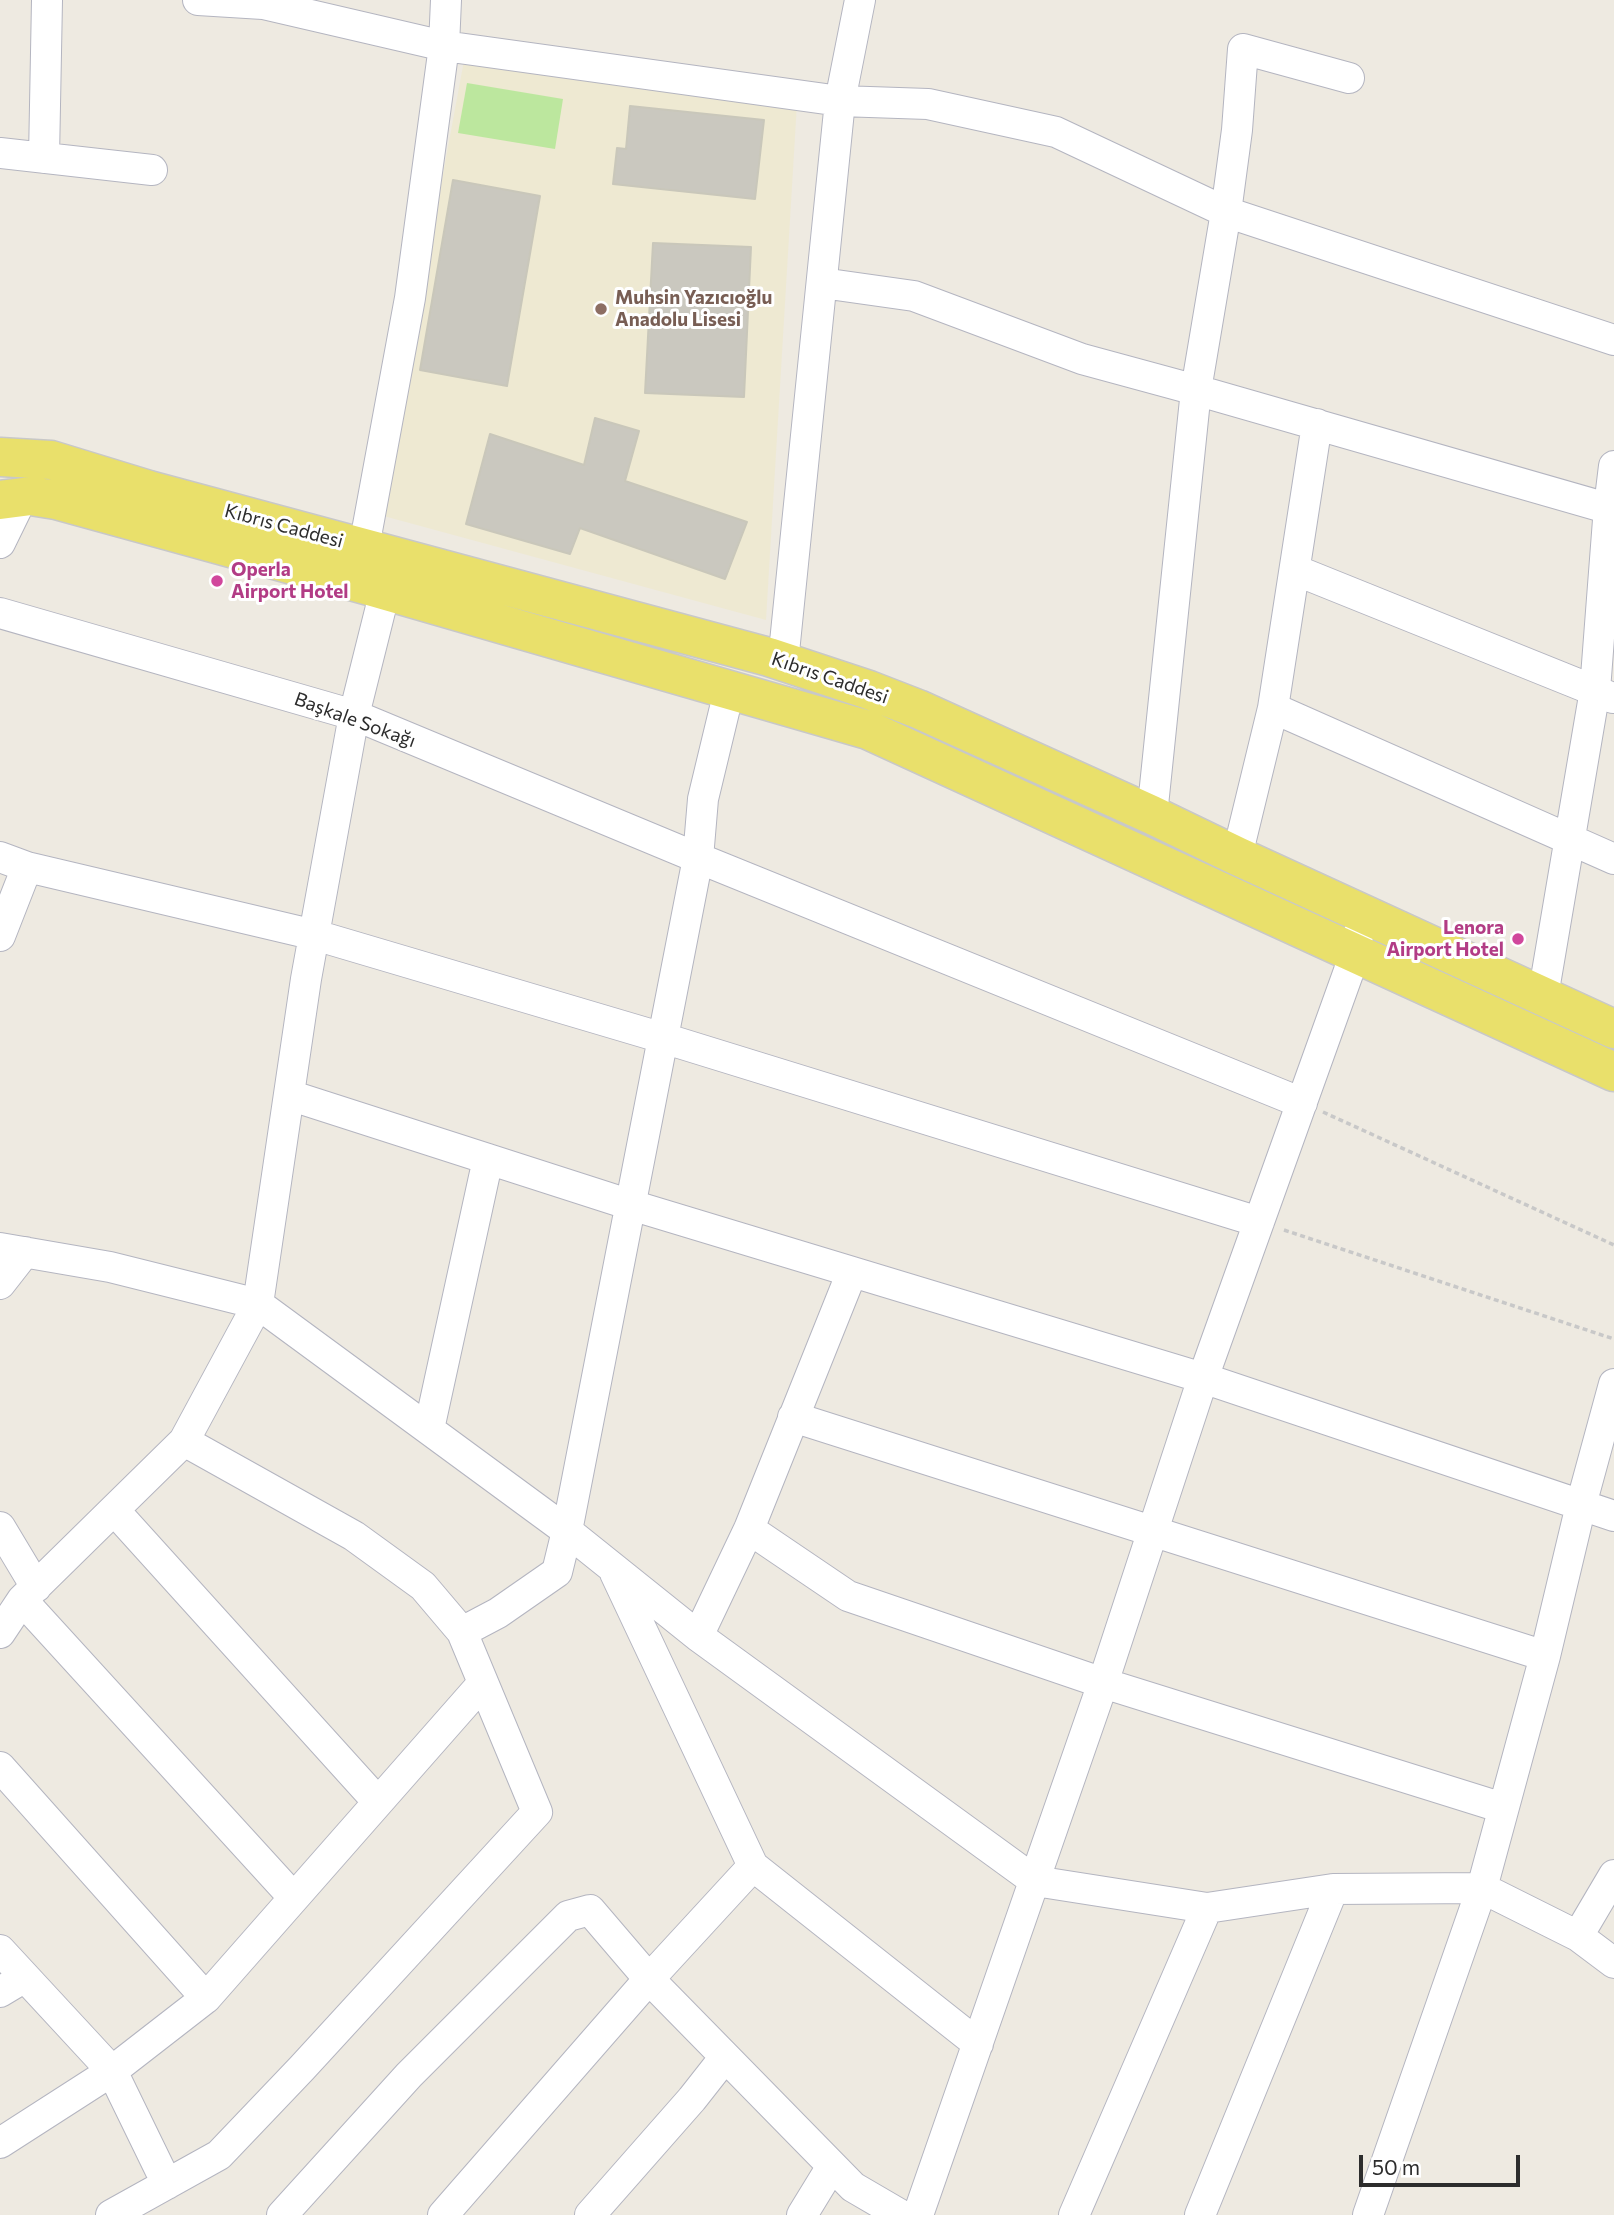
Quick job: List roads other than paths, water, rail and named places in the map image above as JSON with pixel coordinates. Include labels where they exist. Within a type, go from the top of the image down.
[{"type":"main road","name":"Kıbrıs Caddesi","points":[[0,457],[51,460],[162,494],[783,662],[869,690],[918,709],[1152,815],[1614,1029]]},
{"type":"main road","points":[[11,499],[31,496],[56,500],[385,591],[729,691],[830,717],[895,740],[1614,1072]]},
{"type":"street","points":[[44,158],[47,0]]},
{"type":"street","points":[[198,0],[263,4],[444,46],[840,102],[928,104],[1056,132],[1226,212],[1614,340]]},
{"type":"street","points":[[0,1633],[29,1594],[184,1441],[258,1304],[315,935],[354,715],[385,591],[364,547],[410,298],[444,46],[446,0]]},
{"type":"street","points":[[783,662],[840,102],[860,0]]},
{"type":"street","points":[[1152,815],[1196,390],[1226,212],[1244,49],[1349,78]]},
{"type":"street","points":[[0,153],[152,170]]},
{"type":"street","points":[[822,283],[914,296],[1082,359],[1611,509]]},
{"type":"street","points":[[1237,856],[1273,708],[1317,425]]},
{"type":"street","points":[[1543,996],[1569,838],[1605,694],[1614,466]]},
{"type":"street","points":[[0,543],[11,499]]},
{"type":"street","points":[[1295,570],[1605,694]]},
{"type":"street","name":"Başkale Sokağı","points":[[0,613],[354,715],[698,858],[1302,1102]]},
{"type":"street","points":[[462,1632],[498,1613],[557,1572],[698,858],[703,799],[729,691]]},
{"type":"street","points":[[1273,708],[1614,859]]},
{"type":"street","points":[[0,936],[13,862],[315,935],[663,1038],[1259,1222]]},
{"type":"street","points":[[918,2215],[1103,1683],[1203,1378],[1355,954],[1362,914]]},
{"type":"street","points":[[289,1095],[631,1205],[1203,1378],[1614,1516]]},
{"type":"street","points":[[429,1429],[488,1159]]},
{"type":"street","points":[[0,1284],[12,1250],[110,1267],[258,1304],[567,1531],[698,1636],[1035,1881],[1207,1908],[1333,1889],[1482,1888],[1577,1936],[1614,1963]]},
{"type":"street","points":[[698,1636],[748,1529],[852,1272]]},
{"type":"street","points":[[1368,2215],[1482,1888],[1545,1656],[1614,1384]]},
{"type":"street","points":[[793,1417],[1545,1656]]},
{"type":"street","points":[[130,2211],[167,2184],[219,2155],[537,1812],[462,1632],[422,1586],[354,1536],[184,1441]]},
{"type":"street","points":[[114,1510],[378,1802]]},
{"type":"street","points":[[0,1527],[29,1594],[294,1898]]},
{"type":"street","points":[[748,1529],[848,1595],[1103,1683],[1503,1808]]},
{"type":"street","points":[[611,1566],[753,1866],[978,2043]]},
{"type":"street","points":[[0,2143],[112,2071],[206,1998],[483,1683]]},
{"type":"street","points":[[0,1768],[206,1998]]},
{"type":"street","points":[[443,2215],[649,1979],[753,1866]]},
{"type":"street","points":[[1577,1936],[1614,1875]]},
{"type":"street","points":[[1200,2215],[1333,1889]]},
{"type":"street","points":[[1074,2215],[1207,1908]]},
{"type":"street","points":[[282,2215],[409,2075],[568,1916],[590,1910],[649,1979],[853,2187],[901,2215]]},
{"type":"street","points":[[0,1950],[13,1984],[112,2071],[167,2184]]},
{"type":"street","points":[[590,2215],[692,2099],[725,2057]]},
{"type":"street","points":[[802,2215],[832,2166]]},
{"type":"place","name":"Muhsin Yazıcıoğlu Anadolu Lisesi","points":[[601,309]]},
{"type":"place","name":"Operla Airport Hotel","points":[[217,581]]},
{"type":"place","name":"Lenora Airport Hotel","points":[[1518,939]]}]
